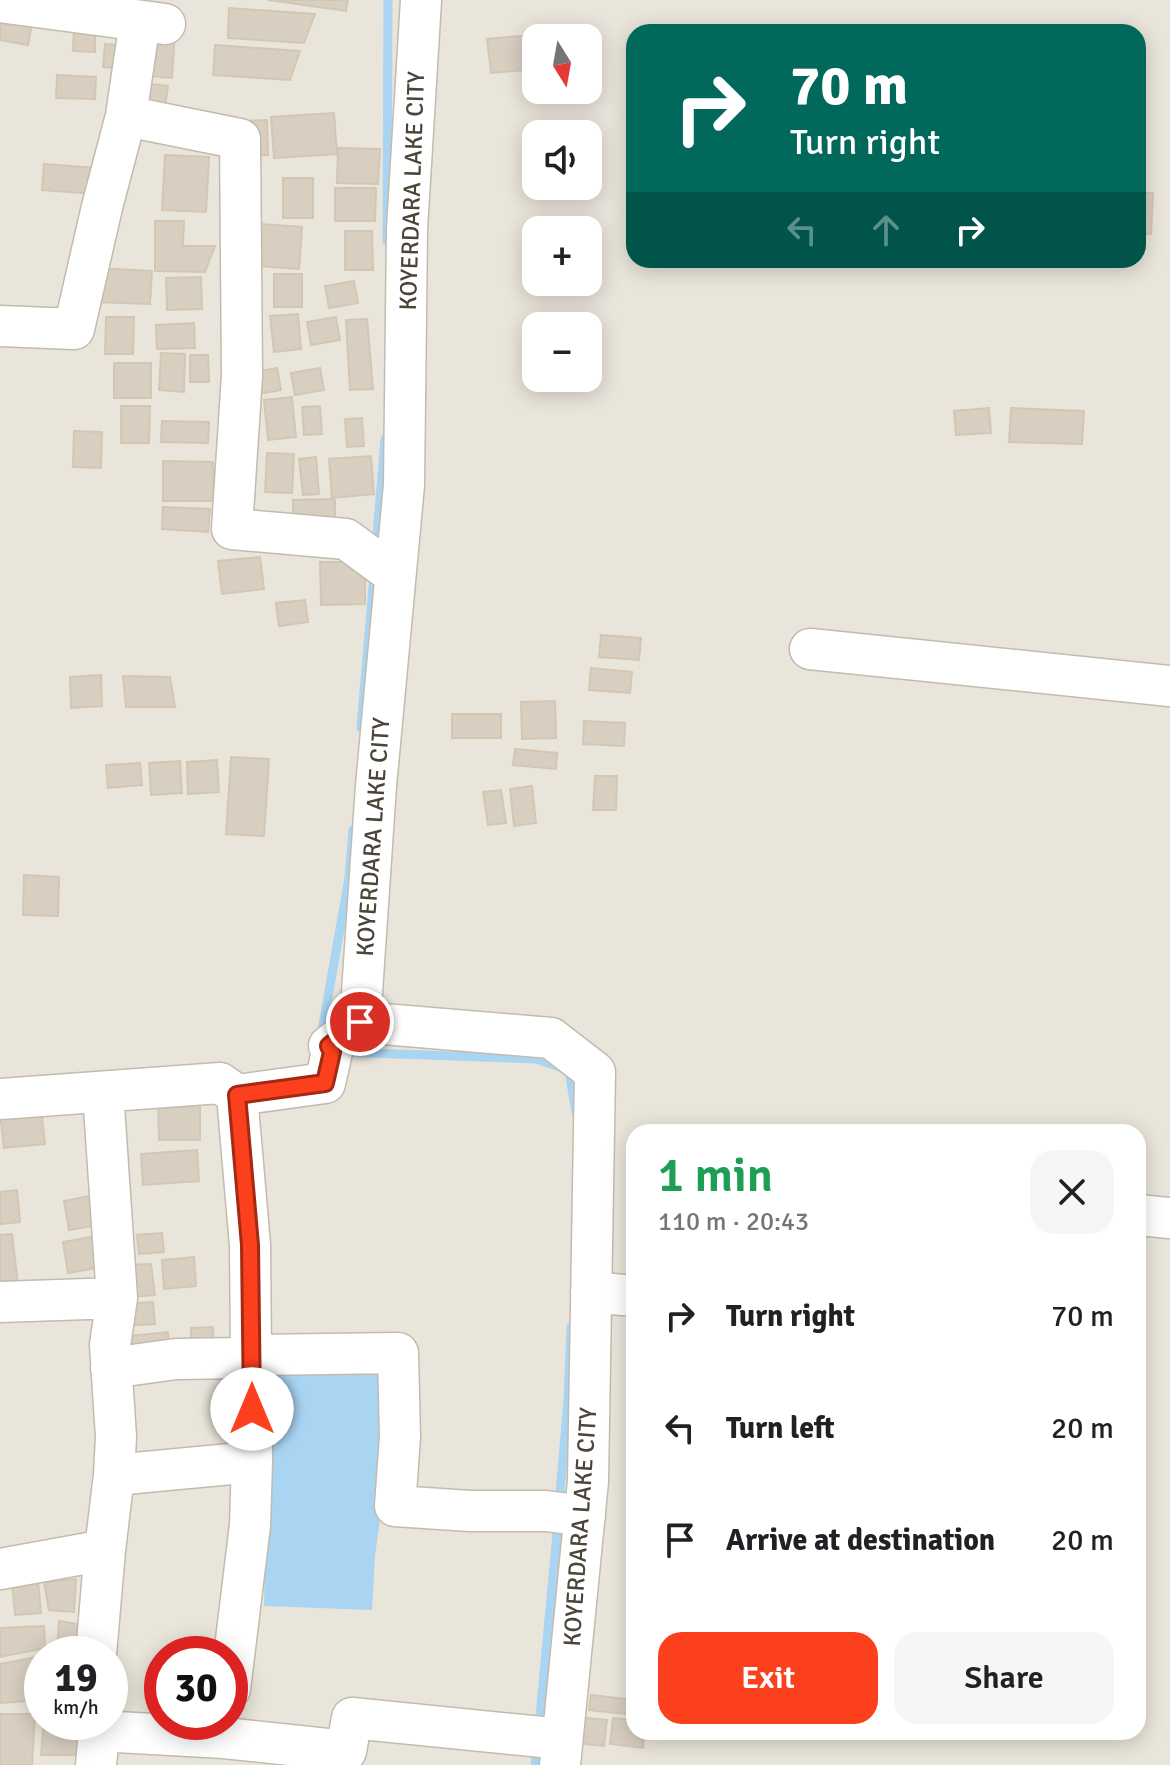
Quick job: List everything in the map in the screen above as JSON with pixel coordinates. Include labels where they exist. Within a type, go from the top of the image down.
[{"type":"street","name":"KOYERDARA LAKE CITY","points":[[421,0],[407,229],[404,485],[376,786],[360,1022],[551,1038],[595,1072],[588,1481],[561,1752]]},
{"type":"street","points":[[0,2],[152,23],[102,207],[74,329],[0,326]]},
{"type":"street","points":[[126,116],[240,139],[242,375],[232,529],[346,539],[395,575]]},
{"type":"street","points":[[810,649],[1170,686]]},
{"type":"street","points":[[0,1099],[220,1083],[237,1095],[325,1083],[332,1052],[329,1046],[360,1022]]},
{"type":"street","points":[[98,1636],[116,1437],[110,1345],[117,1298],[103,1092]]},
{"type":"street","points":[[236,1636],[250,1525],[252,1462],[250,1245],[237,1095]]},
{"type":"street","points":[[1146,1216],[1170,1218]]},
{"type":"street","points":[[591,1292],[626,1295]]},
{"type":"street","points":[[0,1302],[117,1298]]},
{"type":"street","points":[[111,1368],[176,1359],[244,1358],[252,1355],[398,1353],[400,1437],[395,1506],[470,1511],[546,1511],[585,1516]]},
{"type":"street","points":[[114,1475],[252,1462]]},
{"type":"street","points":[[0,1569],[105,1550]]},
{"type":"street","points":[[128,1740],[224,1742],[346,1751],[352,1718],[561,1752]]},
{"type":"shaded area","points":[[0,0],[1170,0],[1170,1765],[0,1765]]},
{"type":"water","points":[[275,1368],[389,1371],[388,1460],[375,1556],[372,1610],[264,1606],[267,1442]]},
{"type":"building","points":[[268,0],[348,0],[346,11]]},
{"type":"building","points":[[229,8],[315,14],[304,43],[228,38]]},
{"type":"building","points":[[0,17],[32,23],[28,45],[0,40]]},
{"type":"building","points":[[74,23],[95,24],[95,52],[73,51]]},
{"type":"building","points":[[140,32],[175,34],[172,78],[137,75]]},
{"type":"building","points":[[522,36],[522,70],[491,73],[487,39]]},
{"type":"building","points":[[105,44],[131,46],[129,69],[103,67]]},
{"type":"building","points":[[215,45],[300,51],[290,80],[213,75]]},
{"type":"building","points":[[57,75],[96,77],[95,99],[56,98]]},
{"type":"building","points":[[141,83],[168,86],[164,113],[138,110]]},
{"type":"building","points":[[334,113],[337,154],[274,158],[271,117]]},
{"type":"building","points":[[267,120],[268,155],[222,157],[220,122]]},
{"type":"building","points":[[338,148],[380,149],[378,184],[337,183]]},
{"type":"building","points":[[165,155],[209,157],[206,212],[162,210]]},
{"type":"building","points":[[44,164],[96,168],[94,194],[42,190]]},
{"type":"building","points":[[283,178],[313,178],[313,218],[283,218]]},
{"type":"building","points":[[335,188],[376,188],[375,221],[335,221]]},
{"type":"building","points":[[1146,193],[1153,193],[1151,234],[1146,234]]},
{"type":"building","points":[[155,221],[184,221],[183,246],[215,246],[205,272],[155,271]]},
{"type":"building","points":[[231,222],[302,227],[299,269],[228,264]]},
{"type":"building","points":[[345,231],[372,231],[373,270],[345,270]]},
{"type":"building","points":[[96,268],[152,271],[150,304],[94,302]]},
{"type":"building","points":[[274,274],[302,274],[302,307],[274,307]]},
{"type":"building","points":[[201,277],[202,309],[167,310],[166,278]]},
{"type":"building","points":[[354,281],[358,303],[329,308],[325,286]]},
{"type":"building","points":[[298,314],[301,349],[274,352],[270,316]]},
{"type":"building","points":[[106,317],[134,317],[133,354],[105,354]]},
{"type":"building","points":[[336,317],[340,340],[311,345],[307,322]]},
{"type":"building","points":[[367,319],[373,389],[350,390],[346,320]]},
{"type":"building","points":[[194,323],[195,348],[157,349],[156,325]]},
{"type":"building","points":[[161,353],[185,354],[184,392],[159,390]]},
{"type":"building","points":[[190,355],[208,355],[209,382],[190,382]]},
{"type":"building","points":[[114,363],[151,363],[151,398],[114,398]]},
{"type":"building","points":[[277,368],[281,390],[252,395],[248,373]]},
{"type":"building","points":[[320,368],[324,390],[295,395],[291,373]]},
{"type":"building","points":[[292,397],[296,437],[268,440],[264,400]]},
{"type":"building","points":[[121,406],[150,406],[149,443],[121,443]]},
{"type":"building","points":[[320,406],[322,434],[304,435],[302,407]]},
{"type":"building","points":[[989,408],[991,433],[956,435],[954,411]]},
{"type":"building","points":[[1011,408],[1084,411],[1082,444],[1009,442]]},
{"type":"building","points":[[362,418],[364,446],[347,447],[345,419]]},
{"type":"building","points":[[162,421],[209,422],[208,443],[161,442]]},
{"type":"building","points":[[74,431],[102,432],[101,468],[73,467]]},
{"type":"building","points":[[267,453],[294,454],[292,493],[265,492]]},
{"type":"building","points":[[371,456],[374,494],[332,498],[329,459]]},
{"type":"building","points":[[316,457],[319,494],[303,495],[299,459]]},
{"type":"building","points":[[163,461],[213,462],[213,501],[163,501]]},
{"type":"building","points":[[335,499],[335,531],[293,531],[293,500]]},
{"type":"building","points":[[163,507],[210,509],[208,532],[162,529]]},
{"type":"building","points":[[260,557],[264,589],[222,594],[218,561]]},
{"type":"building","points":[[320,562],[365,562],[365,604],[321,605]]},
{"type":"building","points":[[305,600],[308,622],[279,626],[276,603]]},
{"type":"building","points":[[601,635],[641,638],[639,660],[599,657]]},
{"type":"building","points":[[591,668],[632,672],[630,693],[589,690]]},
{"type":"building","points":[[101,675],[102,706],[71,708],[70,677]]},
{"type":"building","points":[[123,676],[170,677],[175,707],[126,707]]},
{"type":"building","points":[[555,701],[556,738],[522,739],[521,702]]},
{"type":"building","points":[[452,714],[501,714],[501,738],[452,738]]},
{"type":"building","points":[[584,721],[625,723],[624,746],[583,744]]},
{"type":"building","points":[[515,749],[557,753],[556,769],[513,765]]},
{"type":"building","points":[[231,757],[269,759],[264,836],[226,834]]},
{"type":"building","points":[[217,760],[219,792],[188,794],[187,762]]},
{"type":"building","points":[[180,761],[182,793],[151,795],[149,763]]},
{"type":"building","points":[[140,763],[142,785],[108,788],[106,765]]},
{"type":"building","points":[[595,776],[617,776],[616,810],[593,810]]},
{"type":"building","points":[[532,786],[536,823],[514,826],[510,789]]},
{"type":"building","points":[[501,790],[506,823],[488,825],[483,792]]},
{"type":"building","points":[[24,875],[59,877],[58,916],[23,915]]},
{"type":"building","points":[[200,1097],[200,1140],[159,1140],[158,1098]]},
{"type":"building","points":[[41,1109],[45,1144],[4,1148],[0,1114]]},
{"type":"building","points":[[197,1150],[199,1181],[143,1185],[141,1154]]},
{"type":"building","points":[[17,1190],[20,1222],[0,1224],[0,1192]]},
{"type":"building","points":[[100,1194],[105,1224],[69,1230],[64,1201]]},
{"type":"building","points":[[162,1233],[164,1252],[139,1254],[137,1235]]},
{"type":"building","points":[[12,1234],[18,1285],[0,1288],[0,1235]]},
{"type":"building","points":[[102,1235],[108,1266],[68,1273],[63,1242]]},
{"type":"building","points":[[194,1257],[196,1286],[164,1289],[162,1260]]},
{"type":"building","points":[[151,1264],[155,1295],[131,1297],[128,1265]]},
{"type":"building","points":[[153,1302],[155,1324],[125,1326],[123,1304]]},
{"type":"building","points":[[213,1327],[214,1357],[191,1357],[191,1328]]},
{"type":"building","points":[[168,1332],[170,1356],[121,1361],[119,1337]]},
{"type":"building","points":[[37,1570],[41,1613],[15,1615],[11,1572]]},
{"type":"building","points":[[76,1579],[74,1612],[49,1610],[44,1582]]},
{"type":"building","points":[[59,1621],[83,1625],[82,1636],[58,1636]]},
{"type":"building","points":[[44,1626],[44,1636],[24,1636],[24,1652],[0,1657],[0,1628]]},
{"type":"building","points":[[24,1659],[24,1701],[0,1703],[0,1664]]},
{"type":"building","points":[[591,1695],[626,1699],[626,1714],[589,1710]]},
{"type":"building","points":[[0,1714],[24,1714],[24,1740],[33,1740],[32,1765],[0,1765]]},
{"type":"building","points":[[577,1717],[607,1720],[604,1746],[575,1743]]},
{"type":"building","points":[[613,1718],[626,1719],[626,1740],[644,1740],[643,1748],[610,1744]]},
{"type":"building","points":[[42,1740],[82,1740],[83,1755],[41,1755]]},
{"type":"waterway","points":[[387,241],[388,0]]},
{"type":"waterway","points":[[376,548],[385,439]]},
{"type":"waterway","points":[[361,728],[374,575]]},
{"type":"waterway","points":[[325,1036],[322,1031],[349,878],[353,830]]},
{"type":"waterway","points":[[341,1052],[536,1059],[569,1070],[576,1113]]},
{"type":"waterway","points":[[559,1504],[571,1327]]},
{"type":"waterway","points":[[539,1727],[558,1523]]},
{"type":"waterway","points":[[535,1765],[537,1746]]},
{"type":"route","points":[[252,1409],[250,1245],[237,1095],[325,1083],[332,1052],[329,1046],[360,1022]]}]
